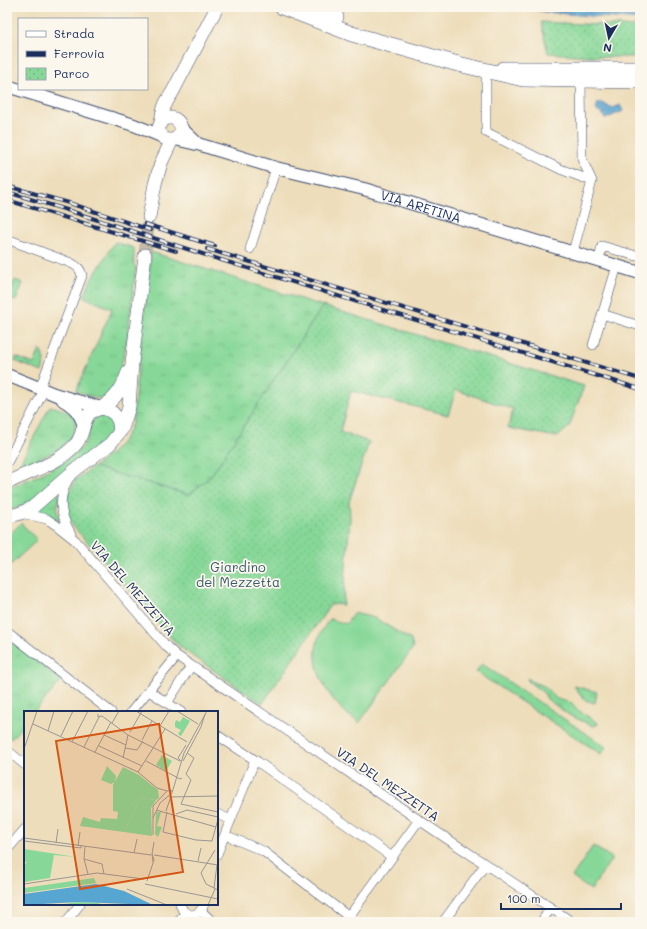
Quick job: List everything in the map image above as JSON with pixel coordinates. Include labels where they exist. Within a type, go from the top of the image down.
[{"type":"main road","points":[[149,217],[155,184],[163,157],[168,131],[164,107],[215,13],[222,7]]},
{"type":"main road","points":[[282,7],[352,34],[458,64],[523,79],[640,81]]},
{"type":"main road","points":[[312,7],[393,45]]},
{"type":"main road","points":[[486,70],[521,68],[640,68]]},
{"type":"main road","points":[[7,517],[21,514],[33,507],[71,473],[110,444],[118,435],[124,424],[129,407],[132,363],[145,255]]},
{"type":"main road","points":[[7,483],[23,474],[48,464],[71,449],[80,439],[86,419],[91,413],[101,408],[119,393],[132,363]]},
{"type":"main road","points":[[101,408],[107,410],[118,418],[120,425],[118,435]]},
{"type":"street","points":[[486,70],[486,132],[560,169],[592,181]]},
{"type":"street","points":[[573,252],[592,181],[582,159],[581,81]]},
{"type":"street","name":"VIA ARETINA","points":[[7,86],[18,89]]},
{"type":"street","name":"VIA ARETINA","points":[[20,90],[134,125],[168,131],[201,145],[276,168],[364,189],[640,273]]},
{"type":"street","points":[[250,249],[276,168]]},
{"type":"street","points":[[7,238],[76,266],[82,272],[46,391],[8,461]]},
{"type":"street","points":[[599,260],[602,246],[640,258]]},
{"type":"street","points":[[593,345],[617,266]]},
{"type":"street","points":[[602,314],[640,326]]},
{"type":"street","points":[[7,375],[46,391],[101,408]]},
{"type":"street","points":[[46,391],[76,409],[84,426]]},
{"type":"street","name":"VIA DEL MEZZETTA","points":[[71,473],[63,490],[61,509],[63,519],[75,540],[176,656],[572,922]]},
{"type":"street","points":[[7,475],[23,474]]},
{"type":"street","name":"VIA DEL MEZZETTA","points":[[21,514],[48,520],[75,540]]},
{"type":"street","points":[[7,631],[110,711]]},
{"type":"street","points":[[132,711],[176,656]]},
{"type":"street","points":[[167,703],[191,666]]},
{"type":"street","points":[[149,691],[179,711]]},
{"type":"street","points":[[218,736],[392,857]]},
{"type":"street","points":[[7,750],[24,764]]},
{"type":"street","points":[[218,852],[255,760]]},
{"type":"street","points":[[218,814],[231,820]]},
{"type":"street","points":[[225,835],[263,851],[347,919],[419,820]]},
{"type":"street","points":[[7,850],[24,830]]},
{"type":"street","points":[[443,922],[485,865]]},
{"type":"street","points":[[66,922],[79,905]]},
{"type":"street","points":[[180,905],[185,913],[193,915],[202,908],[213,922]]},
{"type":"street","points":[[541,922],[551,908]]},
{"type":"street","points":[[178,922],[185,913]]},
{"type":"green space","points":[[541,22],[640,27],[640,57],[604,57],[548,53]]},
{"type":"green space","points":[[115,242],[134,248],[134,265],[136,267],[127,341],[116,387],[102,398],[95,398],[76,391],[112,309],[84,297],[90,282]]},
{"type":"green space","points":[[151,252],[323,306],[210,477],[189,495],[94,467],[122,442],[132,423]]},
{"type":"green space","points":[[15,280],[23,283],[16,301],[8,298]]},
{"type":"green space","name":"Giardino del Mezzetta","points":[[323,306],[584,386],[569,427],[557,437],[508,428],[513,409],[456,390],[448,415],[351,391],[340,432],[369,442],[349,502],[350,518],[343,605],[331,604],[262,704],[184,650],[174,641],[73,526],[67,516],[67,497],[76,479],[94,467],[189,495],[210,477]]},
{"type":"green space","points":[[40,349],[45,360],[42,372],[15,361],[16,357],[34,364]]},
{"type":"green space","points":[[50,406],[67,411],[71,414],[75,424],[72,436],[60,448],[52,453],[19,465]]},
{"type":"green space","points":[[101,415],[105,415],[113,419],[113,434],[44,492],[25,505],[7,511],[7,489],[58,465],[76,453],[83,446],[93,420]]},
{"type":"green space","points":[[60,487],[57,511],[59,519],[57,521],[31,513]]},
{"type":"green space","points":[[21,523],[37,540],[7,568],[7,537]]},
{"type":"green space","points":[[354,613],[375,618],[411,640],[413,648],[359,723],[347,714],[333,700],[323,682],[316,663],[317,643],[319,636],[330,619],[346,624]]},
{"type":"green space","points":[[7,638],[61,681],[35,711],[24,711],[24,724],[11,739],[7,735]]},
{"type":"green space","points":[[482,664],[606,747],[601,754],[476,672]]},
{"type":"green space","points":[[527,678],[544,686],[557,699],[572,703],[576,709],[598,723],[597,725],[593,726],[569,715],[547,699],[544,693],[529,682]]},
{"type":"green space","points":[[574,686],[597,692],[595,703],[585,700]]},
{"type":"green space","points":[[593,846],[612,858],[591,890],[572,877]]},
{"type":"water","points":[[525,7],[640,7],[640,20],[544,12]]},
{"type":"water","points":[[598,103],[602,103],[613,108],[620,105],[623,111],[605,119],[602,113],[598,112],[596,109]]},
{"type":"tunnel","points":[[145,255],[149,217]]},
{"type":"railway","points":[[7,186],[69,203],[150,230]]},
{"type":"railway","points":[[7,192],[218,259],[640,389]]},
{"type":"railway","points":[[7,200],[176,251]]},
{"type":"railway","points":[[145,224],[215,246]]},
{"type":"railway","points":[[207,249],[640,379]]}]
